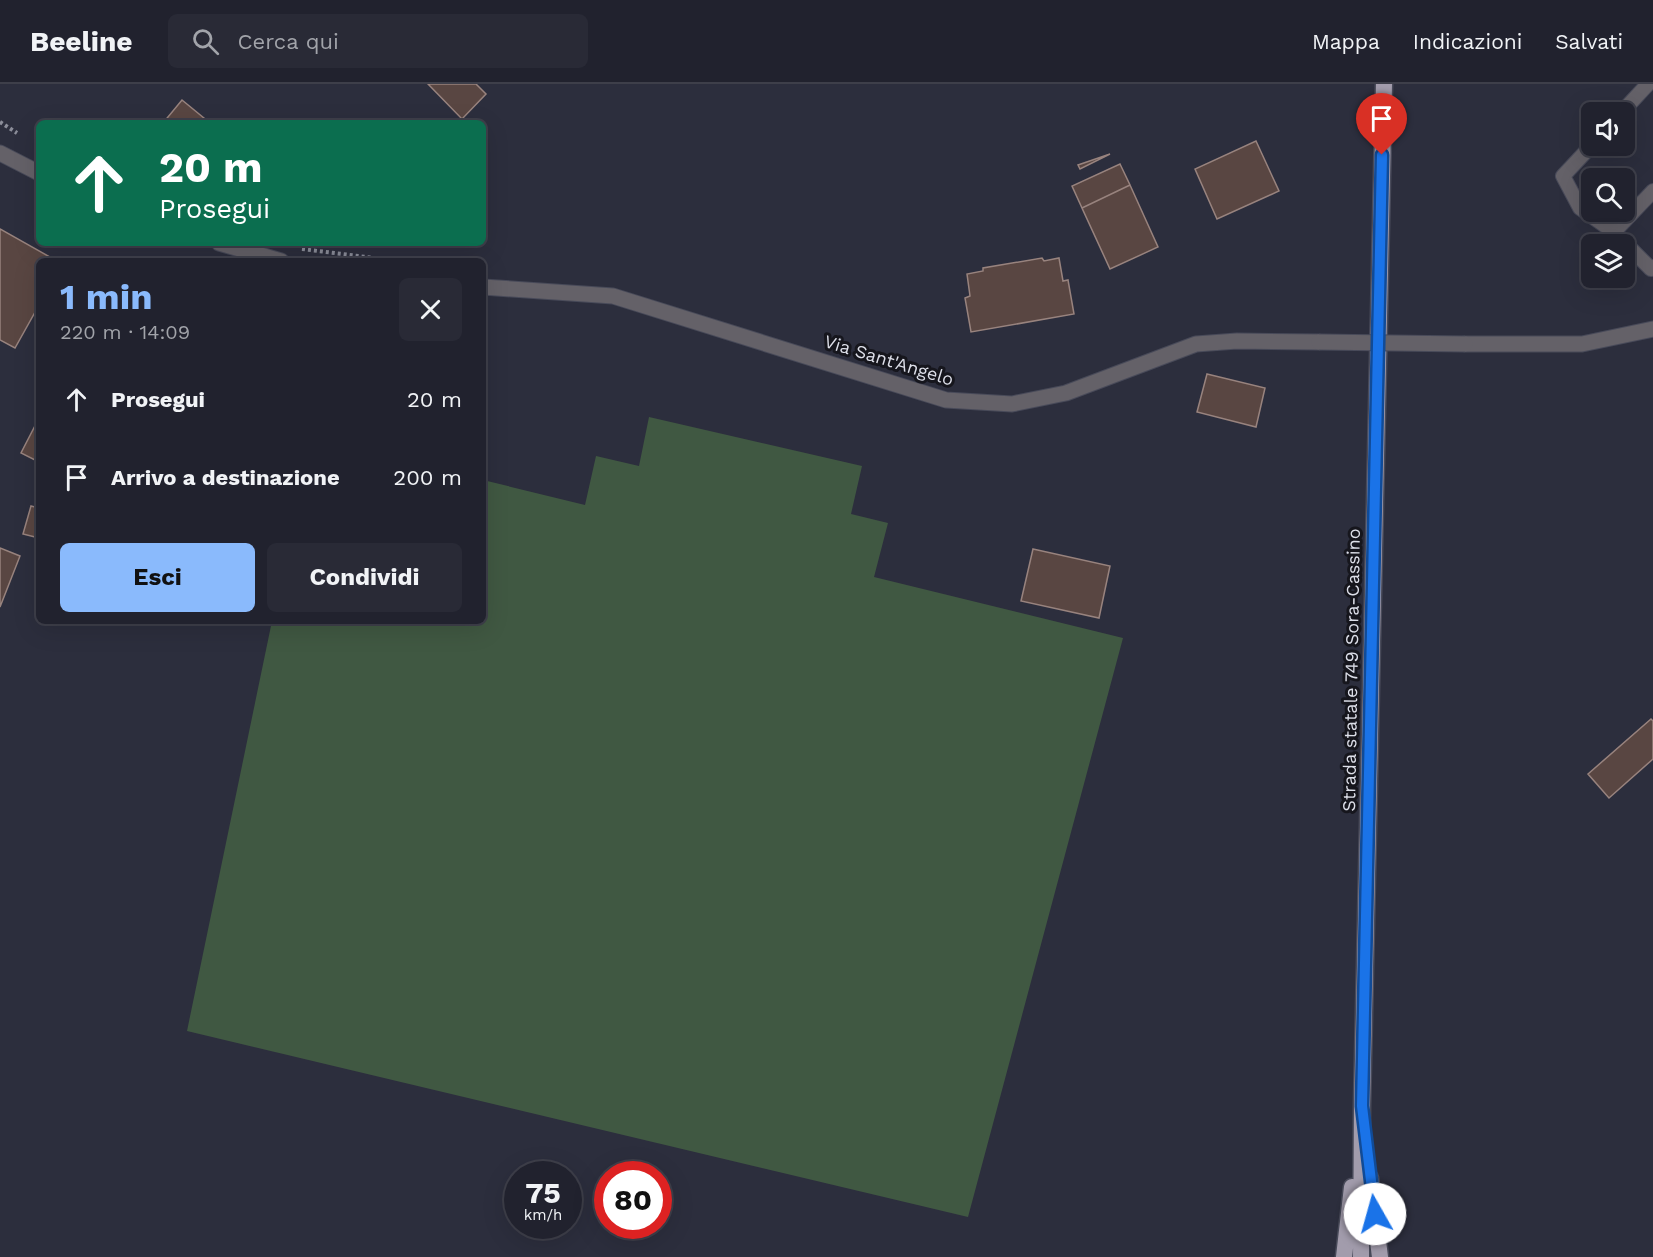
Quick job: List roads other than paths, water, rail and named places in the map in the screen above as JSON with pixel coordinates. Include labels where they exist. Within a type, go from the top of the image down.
[{"type":"highway","name":"Strada statale 749 Sora-Cassino","points":[[1361,1257],[1362,1106],[1384,84]]},
{"type":"highway","points":[[1344,1257],[1362,1106]]},
{"type":"highway","points":[[1362,1106],[1380,1257]]},
{"type":"street","points":[[0,153],[36,171]]},
{"type":"street","points":[[230,246],[272,258]]},
{"type":"street","name":"Via Sant'Angelo","points":[[486,287],[613,296],[946,400],[1012,404],[1066,393],[1196,344],[1237,341],[1582,344],[1653,329]]},
{"type":"lane","points":[[1631,102],[1648,84]]},
{"type":"lane","points":[[1582,156],[1563,176],[1580,208],[1614,232],[1651,269],[1653,267]]},
{"type":"lane","points":[[1614,232],[1653,191]]}]
